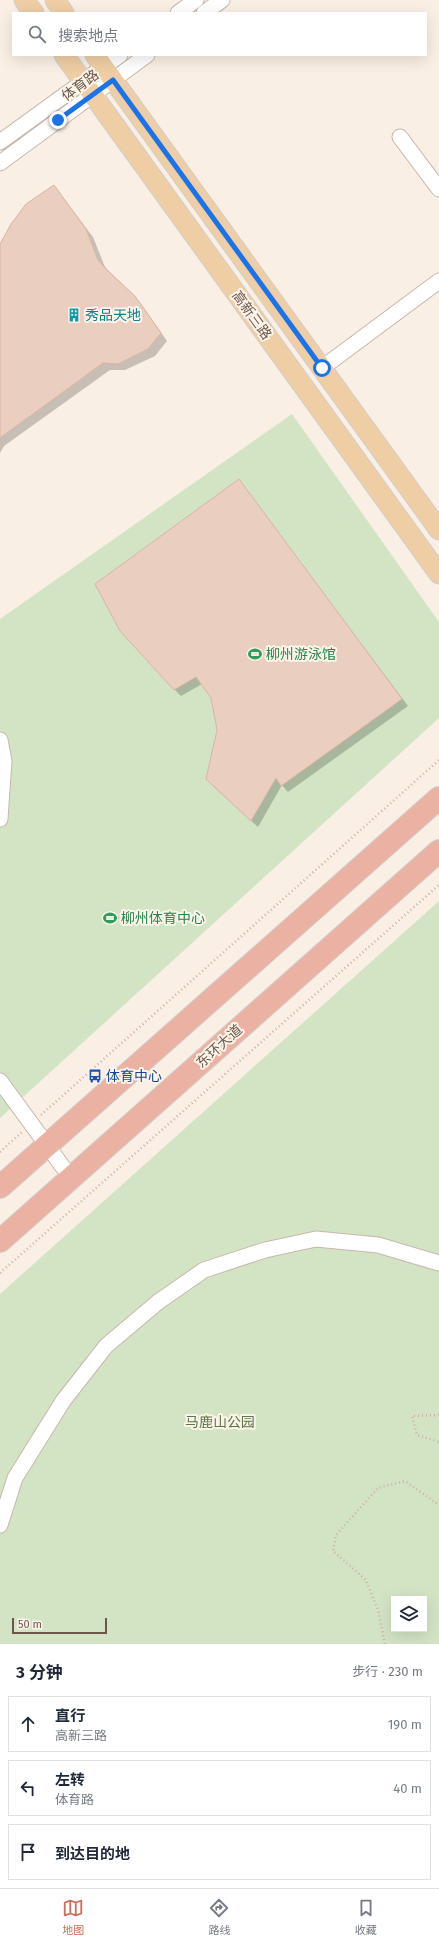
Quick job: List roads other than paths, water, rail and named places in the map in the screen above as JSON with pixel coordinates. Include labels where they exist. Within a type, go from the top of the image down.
[{"type":"highway","points":[[0,1187],[439,798]]},
{"type":"highway","name":"东环大道","points":[[0,1241],[439,851]]},
{"type":"main road","points":[[24,0],[33,12]]},
{"type":"main road","points":[[55,0],[63,12]]},
{"type":"main road","name":"高新三路","points":[[65,56],[439,574]]},
{"type":"main road","name":"高新三路","points":[[104,68],[439,530]]},
{"type":"street","points":[[179,12],[196,0]]},
{"type":"street","points":[[205,12],[222,0]]},
{"type":"street","name":"体育路","points":[[0,163],[88,88],[104,68],[119,56]]},
{"type":"street","name":"体育路","points":[[104,68],[144,56]]},
{"type":"street","name":"体育路","points":[[0,142],[88,88]]},
{"type":"street","points":[[400,137],[439,189]]},
{"type":"street","points":[[322,368],[439,281]]},
{"type":"street","points":[[0,740],[4,761],[0,819]]},
{"type":"street","points":[[0,1081],[71,1178]]},
{"type":"street","points":[[0,1525],[15,1478],[63,1401],[106,1346],[158,1302],[204,1270],[265,1250],[316,1239],[378,1245],[439,1264]]},
{"type":"place","name":"秀品天地","points":[[74,315]]},
{"type":"place","name":"柳州游泳馆","points":[[255,654]]},
{"type":"place","name":"柳州体育中心","points":[[110,918]]},
{"type":"place","name":"体育中心","points":[[95,1076]]},
{"type":"park label","name":"马鹿山公园","points":[[220,1422]]}]
